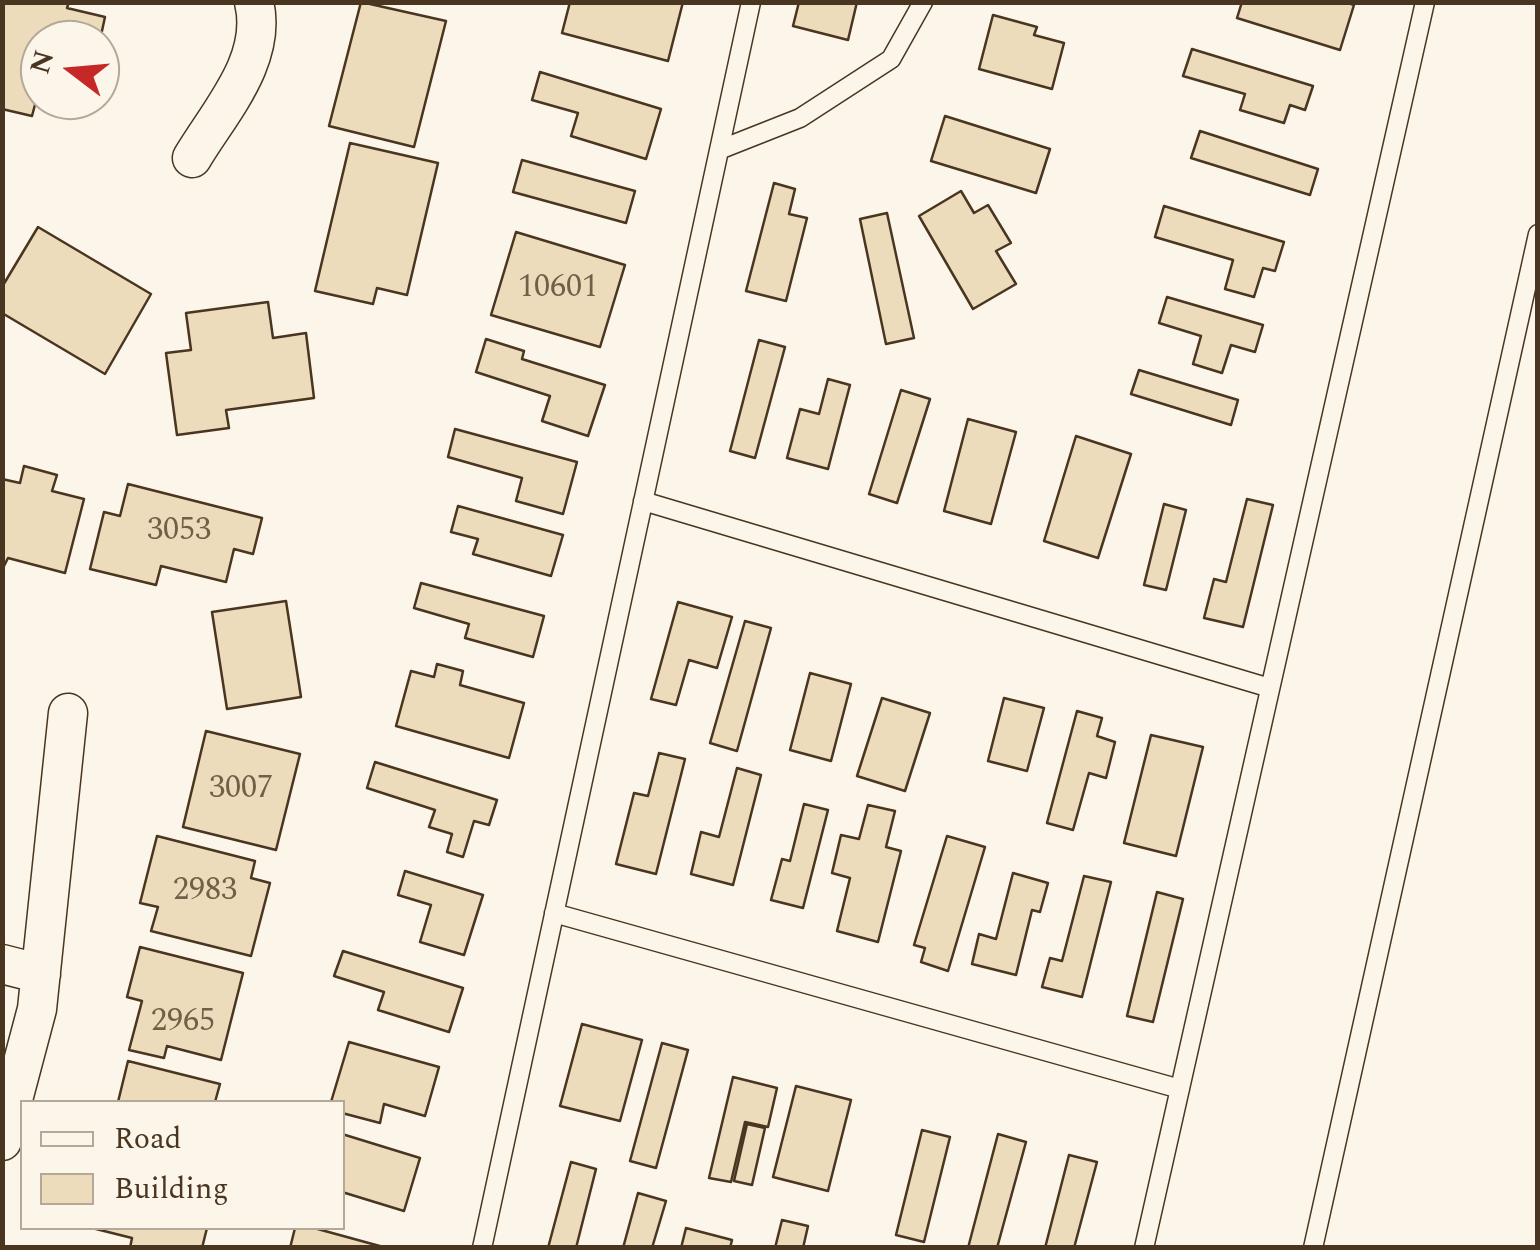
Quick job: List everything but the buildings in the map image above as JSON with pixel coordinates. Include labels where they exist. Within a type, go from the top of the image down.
[{"type":"street","points":[[192,158],[252,61],[258,22],[254,2]]},
{"type":"street","points":[[2,1141],[38,1010],[68,712]]},
{"type":"street","points":[[2,964],[41,974]]},
{"type":"lane","points":[[482,1248],[750,2]]},
{"type":"lane","points":[[719,150],[800,118],[891,59],[923,2]]},
{"type":"lane","points":[[1144,1248],[1425,2]]},
{"type":"lane","points":[[1312,1248],[1537,238]]},
{"type":"lane","points":[[643,501],[1270,688]]},
{"type":"lane","points":[[554,913],[1180,1088]]}]
